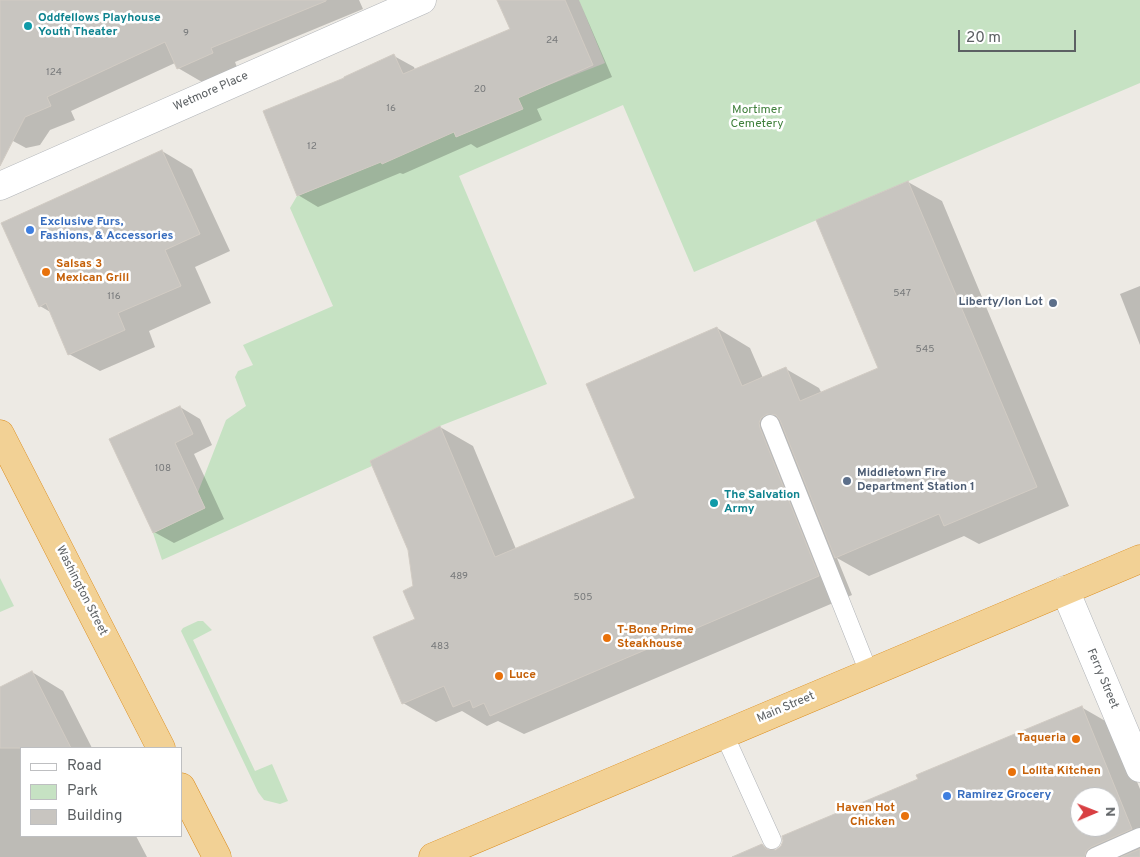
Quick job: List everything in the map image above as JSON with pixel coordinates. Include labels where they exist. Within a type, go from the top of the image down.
[{"type":"highway","name":"Washington Street","points":[[0,434],[160,747]]},
{"type":"highway","name":"Main Street","points":[[432,857],[1140,559]]},
{"type":"highway","points":[[182,789],[217,857]]},
{"type":"street","name":"Wetmore Place","points":[[0,186],[372,10],[422,0]]},
{"type":"street","name":"Ferry Street","points":[[1065,590],[1140,768]]},
{"type":"lane","points":[[770,424],[869,673]]},
{"type":"lane","points":[[724,734],[772,840]]},
{"type":"lane","points":[[1095,857],[1140,837]]},
{"type":"green space","name":"Mortimer Cemetery","points":[[579,0],[1140,0],[1140,83],[694,272],[623,105],[459,176],[547,384],[440,426],[370,461],[372,466],[162,560],[153,533],[205,508],[198,492],[226,420],[246,406],[235,377],[238,371],[253,365],[243,345],[333,306],[290,208],[297,196],[351,174],[439,97],[456,137],[522,109],[502,60],[536,90],[605,63]]},
{"type":"green space","points":[[0,578],[14,606],[0,612]]},
{"type":"green space","points":[[198,621],[203,621],[212,630],[193,640],[255,771],[272,764],[288,801],[280,804],[264,800],[258,792],[181,631],[183,628]]},
{"type":"building","points":[[0,0],[326,1],[211,48],[213,53],[177,69],[165,42],[47,97],[51,106],[25,117],[0,166]]},
{"type":"building","points":[[497,0],[565,0],[593,65],[518,98],[523,109],[456,137],[454,132],[382,164],[381,162],[297,196],[263,111],[344,78],[394,54],[403,74],[510,29]]},
{"type":"building","points":[[162,150],[200,234],[165,250],[181,286],[118,313],[125,330],[68,355],[46,303],[39,307],[1,223]]},
{"type":"building","points":[[908,181],[1037,487],[944,526],[939,514],[835,558],[780,420],[776,415],[767,414],[761,418],[760,428],[819,576],[490,716],[484,703],[473,708],[470,700],[453,707],[444,686],[402,704],[373,637],[415,619],[403,591],[413,586],[408,550],[370,461],[440,426],[495,557],[635,498],[586,384],[717,327],[742,386],[786,367],[800,401],[878,368],[816,220]]},
{"type":"building","points":[[180,406],[193,434],[175,443],[205,508],[153,533],[109,439]]},
{"type":"building","points":[[32,671],[70,747],[0,748],[0,687]]},
{"type":"building","points":[[1082,706],[1115,787],[1070,787],[1070,837],[1114,837],[1091,847],[1086,851],[1085,857],[732,857],[762,844],[766,849],[776,850],[781,846],[782,836],[918,779],[916,775]]},
{"type":"building","points":[[1120,799],[1132,829],[1120,834]]},
{"type":"building","points":[[1140,849],[1140,857],[1121,857]]},
{"type":"place","name":"Oddfellows Playhouse Youth Theater","points":[[28,26]]},
{"type":"place","name":"Exclusive Furs, Fashions, & Accessories","points":[[30,230]]},
{"type":"place","name":"Salsas 3 Mexican Grill","points":[[46,272]]},
{"type":"place","name":"Liberty/Ion Lot","points":[[1053,303]]},
{"type":"place","name":"Middletown Fire Department Station 1","points":[[847,481]]},
{"type":"place","name":"The Salvation Army","points":[[714,503]]},
{"type":"place","name":"T-Bone Prime Steakhouse","points":[[607,638]]},
{"type":"place","name":"Luce","points":[[499,676]]},
{"type":"place","name":"Taqueria","points":[[1076,739]]},
{"type":"place","name":"Lolita Kitchen","points":[[1012,772]]},
{"type":"place","name":"Ramirez Grocery","points":[[947,796]]},
{"type":"place","name":"Haven Hot Chicken","points":[[905,816]]}]
